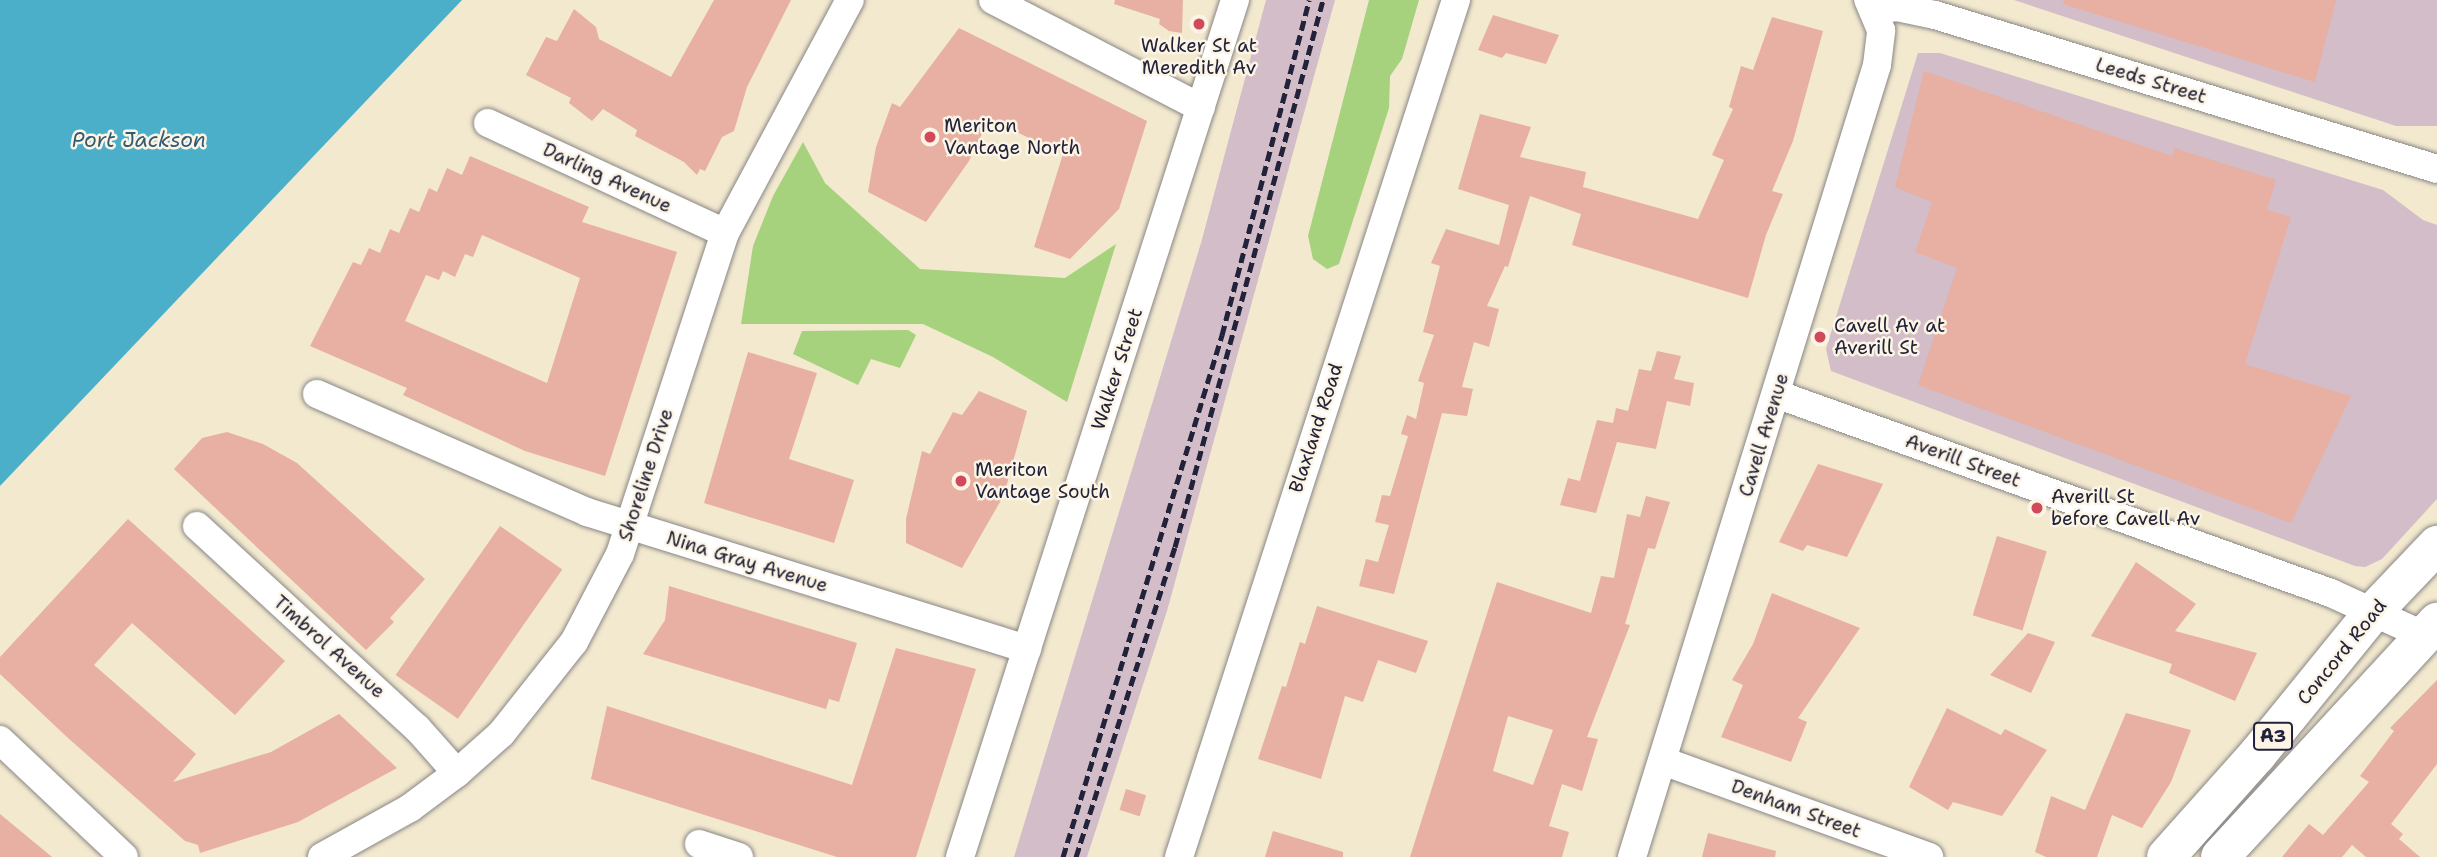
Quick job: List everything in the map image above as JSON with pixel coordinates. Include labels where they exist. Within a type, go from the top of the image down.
[{"type":"highway","name":"Concord Road","points":[[2166,857],[2249,765],[2375,610],[2437,545]]},
{"type":"highway","name":"A3","points":[[2221,857],[2430,628]]},
{"type":"street","name":"Shoreline Drive","points":[[321,857],[411,808],[457,773],[501,734],[567,652],[594,609],[630,526],[725,233],[850,0]]},
{"type":"street","points":[[993,0],[1201,108]]},
{"type":"street","name":"Walker Street","points":[[960,857],[1235,0]]},
{"type":"street","name":"Blaxland Road","points":[[1179,857],[1456,0]]},
{"type":"street","name":"Leeds Street","points":[[1872,5],[1935,15],[2437,169]]},
{"type":"street","name":"Cavell Avenue","points":[[1632,857],[1877,65],[1882,40],[1872,5]]},
{"type":"street","name":"Darling Avenue","points":[[488,123],[725,233]]},
{"type":"street","name":"Nina Gray Avenue","points":[[317,394],[587,512],[1027,649]]},
{"type":"street","name":"Averill Street","points":[[1776,394],[2430,628]]},
{"type":"street","name":"Timbrol Avenue","points":[[197,526],[417,728],[457,773]]},
{"type":"street","points":[[0,740],[124,857]]},
{"type":"street","name":"Denham Street","points":[[1663,761],[1929,857]]},
{"type":"street","points":[[699,844],[739,857]]},
{"type":"shaded area","points":[[1266,0],[1335,0],[1167,611],[1087,857],[1014,857],[1201,243]]},
{"type":"shaded area","points":[[2014,0],[2437,0],[2437,126],[2396,126]]},
{"type":"shaded area","points":[[1918,53],[1940,53],[2383,190],[2423,220],[2437,225],[2437,499],[2382,559],[2365,567],[2355,566],[1831,371],[1826,349]]},
{"type":"green space","points":[[1369,0],[1419,0],[1402,59],[1390,76],[1389,108],[1339,264],[1327,269],[1313,259],[1308,236]]},
{"type":"green space","points":[[803,142],[825,183],[920,269],[1065,278],[1116,244],[1067,402],[993,357],[923,324],[741,324],[753,246],[773,196]]},
{"type":"green space","points":[[908,330],[916,335],[900,368],[871,359],[858,385],[793,354],[802,331]]},
{"type":"water","name":"Port Jackson","points":[[0,0],[462,0],[0,486]]},
{"type":"building","points":[[714,0],[791,0],[747,87],[734,131],[722,137],[705,171],[700,169],[697,175],[684,162],[635,136],[637,130],[603,109],[592,121],[569,103],[571,98],[526,75],[546,37],[557,41],[574,9],[596,27],[599,39],[671,77]]},
{"type":"building","points":[[1115,0],[1183,0],[1182,33],[1169,31],[1159,24],[1160,19],[1114,4]]},
{"type":"building","points":[[2064,0],[2336,0],[2315,82],[2063,4]]},
{"type":"building","points":[[1493,15],[1559,35],[1546,64],[1506,53],[1502,58],[1478,50]]},
{"type":"building","points":[[1772,17],[1823,31],[1793,141],[1772,191],[1783,194],[1766,235],[1748,298],[1572,245],[1581,214],[1530,196],[1508,267],[1505,266],[1487,306],[1499,309],[1489,347],[1474,342],[1462,387],[1473,389],[1467,416],[1442,413],[1394,594],[1359,586],[1366,559],[1378,562],[1389,525],[1375,522],[1382,495],[1390,496],[1408,436],[1401,434],[1407,415],[1416,419],[1424,383],[1418,381],[1434,335],[1423,332],[1440,266],[1431,263],[1446,229],[1499,245],[1509,205],[1458,189],[1480,114],[1531,127],[1520,157],[1586,172],[1583,187],[1698,219],[1724,160],[1712,155],[1733,109],[1729,107],[1741,66],[1753,70]]},
{"type":"building","points":[[959,28],[1147,121],[1119,209],[1070,259],[1034,247],[1063,154],[989,119],[969,161],[926,222],[868,192],[876,147],[892,103],[900,107]]},
{"type":"building","points":[[1924,71],[2172,156],[2174,148],[2276,180],[2267,210],[2291,217],[2245,364],[2351,396],[2291,523],[1918,385],[1957,268],[1915,252],[1932,202],[1895,187]]},
{"type":"building","points":[[470,156],[589,207],[582,222],[677,252],[605,476],[525,451],[403,395],[407,388],[310,346],[353,262],[361,265],[369,248],[380,253],[390,229],[399,233],[410,208],[419,212],[429,188],[437,192],[447,168],[462,175]],"holes":[[[482,235],[580,278],[547,383],[405,321],[426,275],[439,280],[443,271],[455,277],[465,254],[473,257]]]},
{"type":"building","points":[[1657,351],[1681,356],[1674,379],[1694,383],[1690,406],[1667,401],[1656,449],[1617,442],[1596,513],[1560,505],[1568,478],[1580,481],[1597,420],[1613,423],[1616,408],[1628,411],[1639,369],[1651,371]]},
{"type":"building","points":[[748,352],[817,373],[789,459],[854,480],[834,543],[704,503]]},
{"type":"building","name":"Meriton Vantage South","points":[[979,391],[1027,411],[1004,495],[962,568],[906,543],[906,519],[922,451],[930,454],[953,412],[962,415]]},
{"type":"building","points":[[227,432],[263,444],[297,463],[425,579],[390,618],[394,622],[366,650],[174,469],[202,438]]},
{"type":"building","points":[[1818,464],[1883,484],[1847,557],[1807,545],[1803,551],[1779,542]]},
{"type":"building","points":[[1646,496],[1670,502],[1655,549],[1648,548],[1625,624],[1630,625],[1587,737],[1598,739],[1582,791],[1562,784],[1549,826],[1569,832],[1562,857],[1410,857],[1497,582],[1591,613],[1601,576],[1614,578],[1627,514],[1640,517]],"holes":[[[1508,716],[1553,730],[1533,785],[1493,771]]]},
{"type":"building","points":[[128,519],[285,661],[235,715],[132,623],[94,665],[196,754],[173,782],[271,752],[339,714],[397,768],[298,822],[200,853],[198,845],[185,841],[68,738],[0,674],[0,657]]},
{"type":"building","points":[[500,526],[562,570],[458,719],[396,675]]},
{"type":"building","points":[[1997,536],[2047,551],[2022,631],[1973,615]]},
{"type":"building","points":[[2136,562],[2196,604],[2175,631],[2257,653],[2235,701],[2169,673],[2172,664],[2091,636]]},
{"type":"building","points":[[669,586],[857,643],[839,702],[829,699],[826,709],[643,654],[665,620]]},
{"type":"building","points":[[1772,593],[1860,628],[1798,718],[1807,722],[1791,762],[1721,737],[1743,685],[1732,680],[1753,644]]},
{"type":"building","points":[[1317,606],[1428,641],[1416,673],[1378,660],[1363,702],[1345,696],[1321,779],[1258,759],[1282,686],[1286,687],[1300,642],[1305,644]]},
{"type":"building","points":[[2028,633],[2055,642],[2031,693],[1990,675]]},
{"type":"building","points":[[896,648],[976,669],[916,857],[837,857],[591,779],[607,706],[852,785]]},
{"type":"building","points":[[2437,680],[2437,764],[2391,824],[2403,834],[2399,839],[2420,857],[2366,857],[2352,845],[2342,857],[2282,857],[2309,824],[2323,835],[2369,782],[2360,776],[2394,731],[2390,728]]},
{"type":"building","points":[[1947,708],[2001,735],[2005,729],[2047,750],[2002,816],[1953,802],[1948,810],[1909,787]]},
{"type":"building","points":[[2126,713],[2191,730],[2171,782],[2142,828],[2112,815],[2097,857],[2046,857],[2035,852],[2051,796],[2085,810]]},
{"type":"building","points":[[1126,789],[1146,795],[1140,816],[1120,810]]},
{"type":"building","points":[[0,814],[52,857],[0,857]]},
{"type":"building","points":[[1273,831],[1343,852],[1343,857],[1265,857]]},
{"type":"building","points":[[1708,833],[1776,851],[1775,857],[1702,857]]},
{"type":"railway","points":[[1063,857],[1222,335],[1309,0]]},
{"type":"railway","points":[[1076,857],[1175,547],[1323,0]]},
{"type":"place","name":"Walker St at Meredith Av","points":[[1199,24]]},
{"type":"place","name":"Meriton Vantage North","points":[[930,137]]},
{"type":"place","name":"Cavell Av at Averill St","points":[[1820,337]]},
{"type":"place","name":"Meriton Vantage South","points":[[961,481]]},
{"type":"place","name":"Averill St before Cavell Av","points":[[2037,508]]}]
